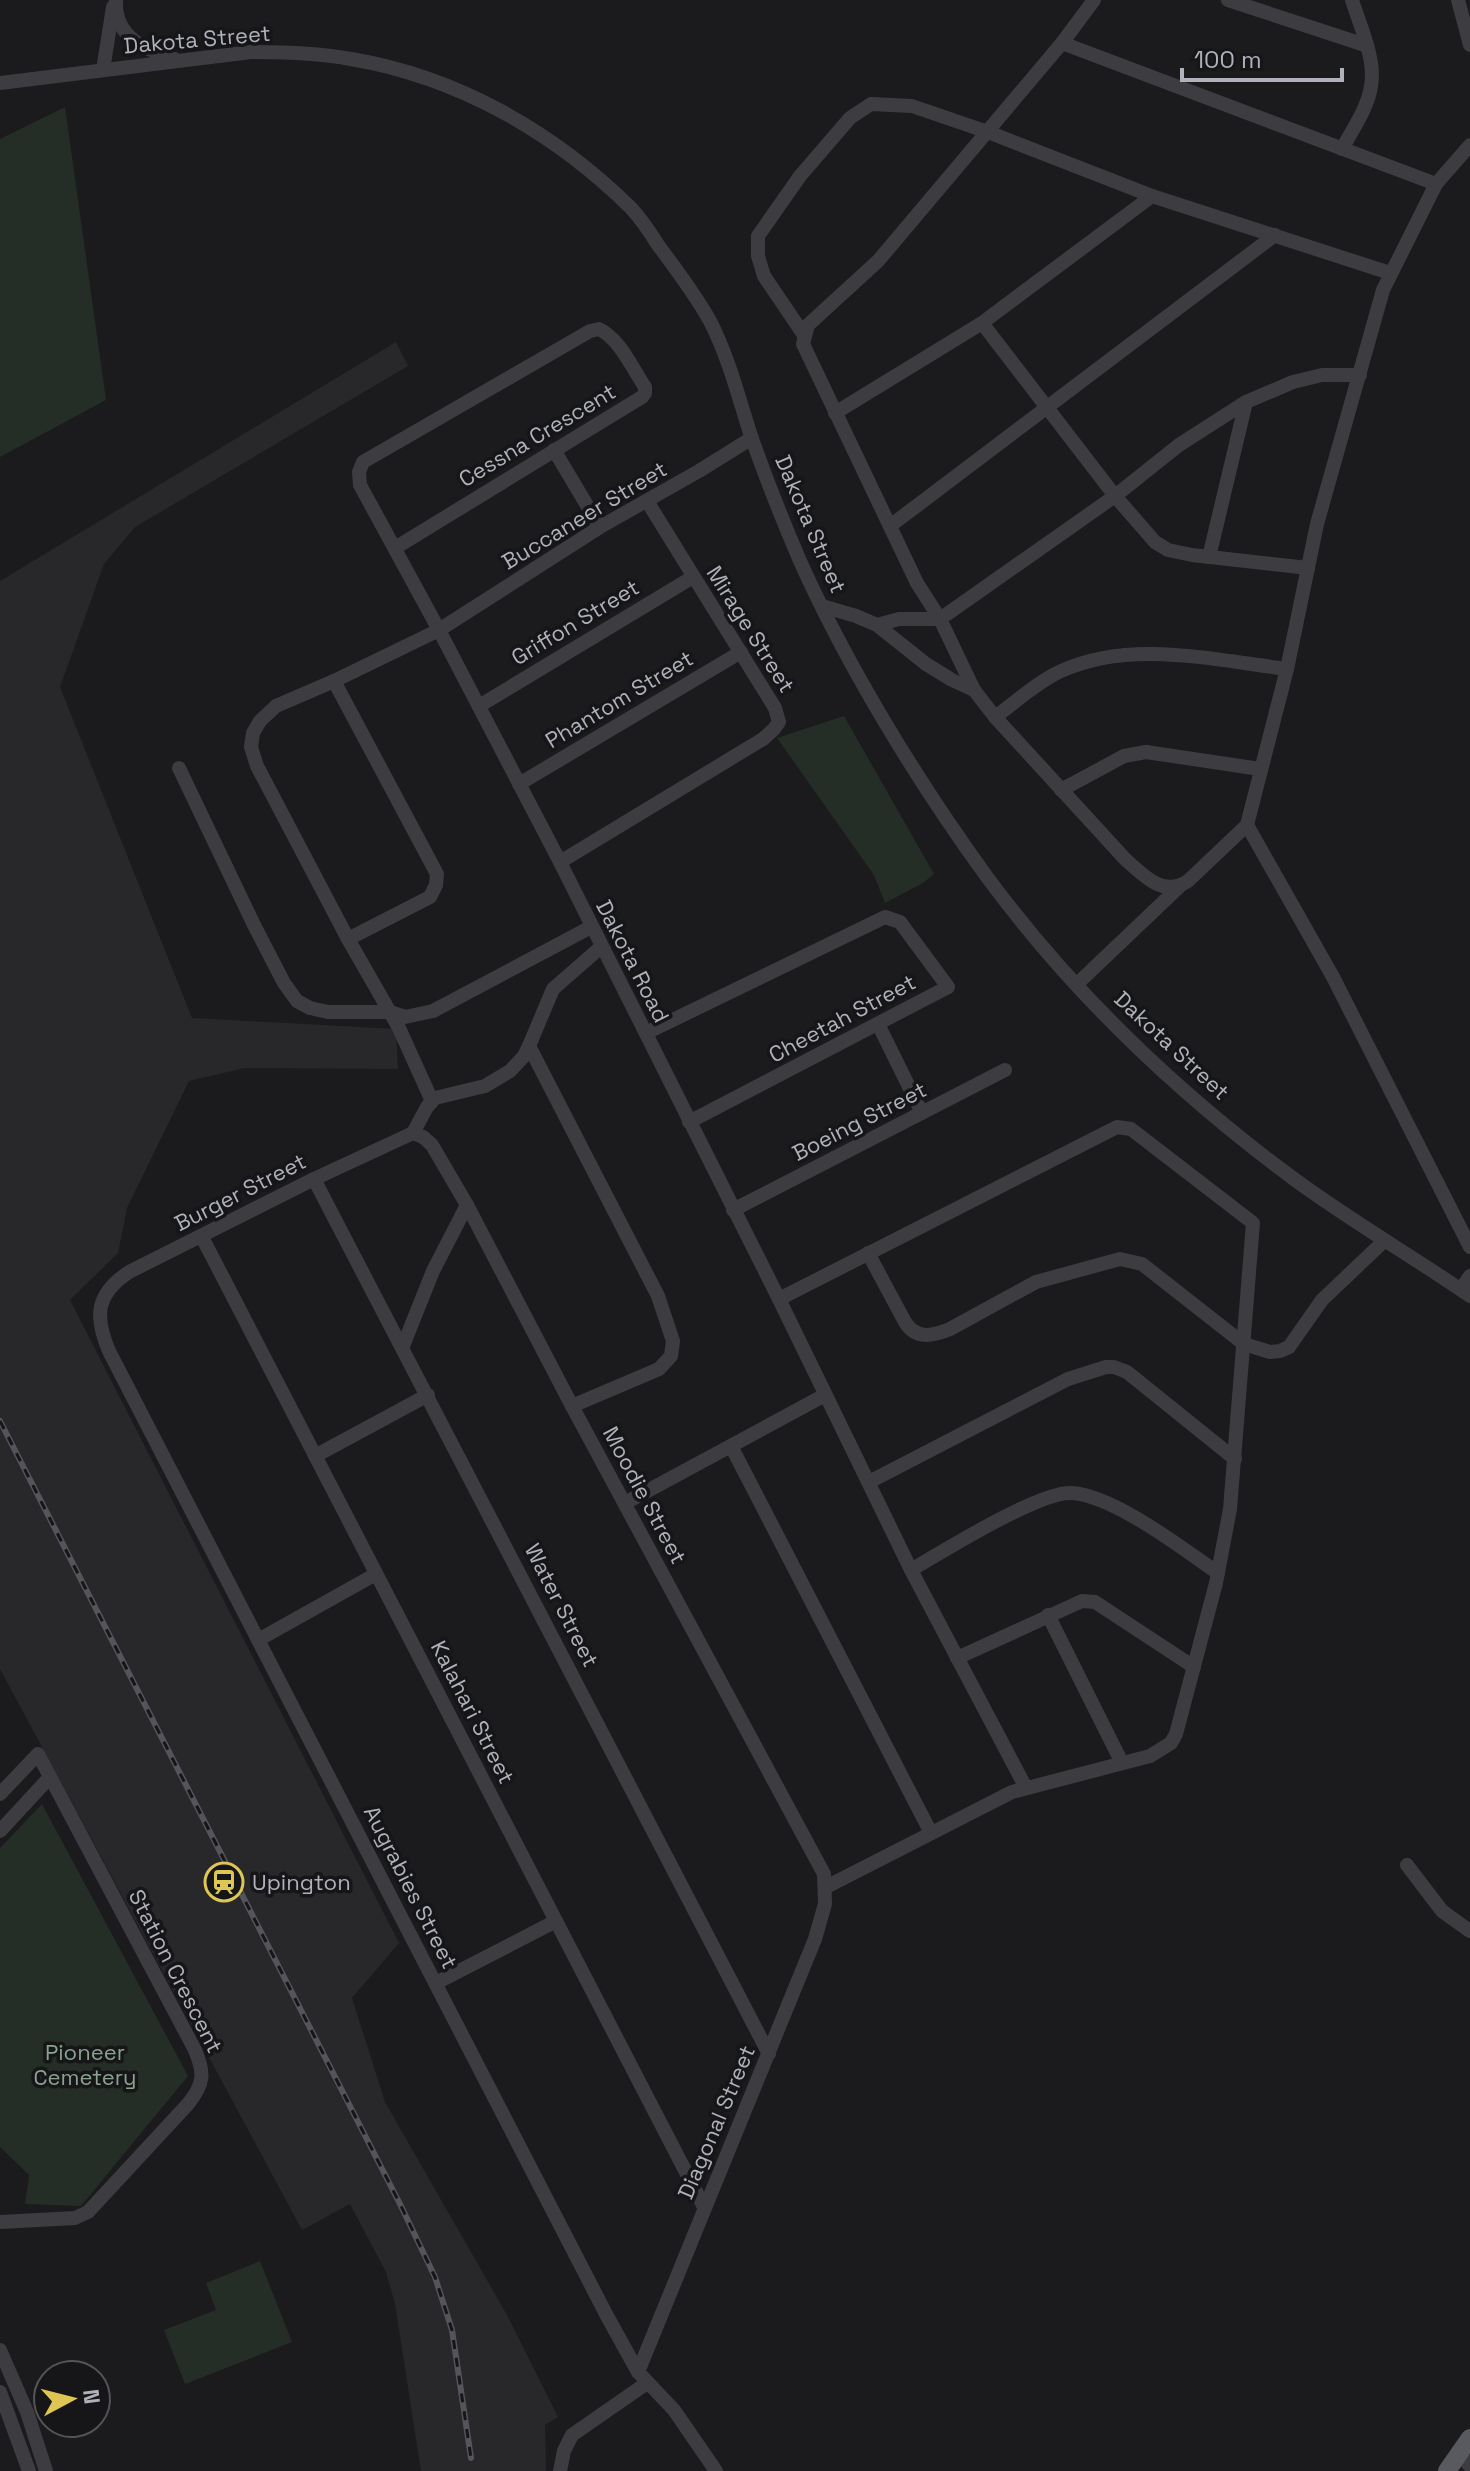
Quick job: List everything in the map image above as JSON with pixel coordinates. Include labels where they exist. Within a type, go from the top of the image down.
[{"type":"main road","points":[[1447,2471],[1464,2460],[1470,2438]]},
{"type":"street","points":[[115,0],[119,23],[126,34],[150,51],[178,61]]},
{"type":"street","points":[[103,70],[115,0]]},
{"type":"street","points":[[1094,0],[1062,43],[878,261],[817,314],[808,325],[803,344],[917,583],[940,619],[974,690],[1061,790],[1145,877],[1161,886],[1179,887]]},
{"type":"street","points":[[1228,0],[1365,45]]},
{"type":"street","points":[[1342,149],[1371,88],[1371,72],[1352,0]]},
{"type":"street","points":[[1458,0],[1470,45]]},
{"type":"street","points":[[1062,43],[1436,184]]},
{"type":"street","name":"Dakota Street","points":[[0,83],[251,52],[288,52],[353,59],[450,86],[501,110],[573,158],[634,211],[709,320],[799,559],[822,606],[869,693],[951,826],[1019,919],[1139,1048],[1206,1109],[1293,1179],[1466,1292]]},
{"type":"street","points":[[804,335],[764,276],[758,256],[758,236],[800,176],[850,118],[871,104],[912,106],[1152,196],[1390,273]]},
{"type":"street","points":[[1077,984],[1247,825],[1287,669],[1317,524],[1383,290],[1436,184],[1470,145]]},
{"type":"street","points":[[835,413],[982,323],[1152,196]]},
{"type":"street","points":[[890,526],[1275,235]]},
{"type":"street","points":[[982,323],[1115,496],[1155,542],[1162,547],[1209,557],[1308,568]]},
{"type":"street","name":"Cessna Crescent","points":[[363,462],[590,331],[599,329],[606,332],[645,387],[645,393],[395,548]]},
{"type":"street","points":[[877,625],[899,619],[940,619],[1115,496],[1179,445],[1246,402],[1293,382],[1322,375],[1360,375]]},
{"type":"street","points":[[1209,557],[1246,402]]},
{"type":"street","name":"Buccaneer Street","points":[[348,939],[257,766],[251,747],[253,733],[260,721],[276,706],[439,630],[600,527],[752,438]]},
{"type":"street","points":[[554,450],[600,527]]},
{"type":"street","name":"Dakota Road","points":[[363,462],[359,472],[360,485],[560,862],[911,1570],[1026,1788]]},
{"type":"street","name":"Mirage Street","points":[[560,862],[763,739],[779,722],[778,714],[741,652],[647,501]]},
{"type":"street","name":"Griffon Street","points":[[479,706],[693,577]]},
{"type":"street","points":[[822,606],[877,625],[926,664],[974,690]]},
{"type":"street","name":"Phantom Street","points":[[519,784],[741,652]]},
{"type":"street","points":[[995,717],[1061,671],[1120,655],[1149,653],[1287,669]]},
{"type":"street","points":[[334,681],[437,874],[430,897],[348,939],[390,1012],[432,1101]]},
{"type":"street","points":[[1061,790],[1134,752],[1260,769]]},
{"type":"street","points":[[179,768],[254,925],[290,993],[302,1005],[328,1012],[390,1012],[405,1017],[433,1011],[591,927]]},
{"type":"street","points":[[1247,825],[1333,977],[1470,1247]]},
{"type":"street","name":"Cheetah Street","points":[[646,1033],[885,917],[900,922],[948,987],[689,1122]]},
{"type":"street","points":[[413,1133],[432,1101],[443,1095],[485,1086],[510,1071],[524,1056],[553,989],[567,973],[601,947]]},
{"type":"street","points":[[878,1024],[922,1113]]},
{"type":"street","points":[[529,1046],[658,1296],[672,1335],[671,1356],[659,1369],[572,1406]]},
{"type":"street","name":"Boeing Street","points":[[733,1210],[1005,1070]]},
{"type":"street","points":[[779,1299],[1108,1130],[1124,1127],[1131,1129],[1253,1223],[1230,1509],[1218,1573],[1176,1734],[1171,1743],[1150,1756],[1026,1788],[983,1806],[826,1887]]},
{"type":"street","name":"Moodie Street","points":[[413,1133],[432,1145],[467,1205],[572,1406],[813,1849],[826,1887]]},
{"type":"street","name":"Burger Street","points":[[100,1307],[108,1291],[124,1275],[413,1133]]},
{"type":"street","name":"Water Street","points":[[314,1179],[769,2054]]},
{"type":"street","points":[[403,1346],[433,1271],[467,1205]]},
{"type":"street","name":"Kalahari Street","points":[[202,1237],[704,2207]]},
{"type":"street","points":[[868,1253],[910,1330],[922,1335],[950,1329],[1036,1282],[1120,1259],[1142,1264],[1244,1344],[1270,1352],[1289,1347],[1329,1292],[1384,1241]]},
{"type":"street","points":[[1466,1292],[1470,1276]]},
{"type":"street","name":"Augrabies Street","points":[[100,1307],[100,1329],[109,1351],[607,2316],[642,2377],[674,2410],[716,2471]]},
{"type":"street","points":[[869,1482],[1068,1379],[1106,1367],[1131,1375],[1235,1459]]},
{"type":"street","points":[[315,1456],[428,1395]]},
{"type":"street","points":[[625,1503],[825,1395]]},
{"type":"street","points":[[731,1446],[931,1833]]},
{"type":"street","points":[[911,1570],[1027,1507],[1053,1496],[1071,1493],[1105,1504],[1151,1527],[1218,1573]]},
{"type":"street","points":[[258,1640],[376,1574]]},
{"type":"street","points":[[957,1658],[1082,1601],[1095,1602],[1194,1667]]},
{"type":"street","points":[[1048,1615],[1122,1763]]},
{"type":"street","name":"Station Crescent","points":[[0,1794],[38,1754],[195,2050],[202,2082],[188,2104],[88,2212],[75,2218],[0,2222]]},
{"type":"street","points":[[0,1831],[50,1777]]},
{"type":"street","points":[[1407,1865],[1442,1911],[1470,1931]]},
{"type":"street","name":"Diagonal Street","points":[[642,2377],[704,2207],[815,1939],[823,1914],[826,1887]]},
{"type":"street","points":[[436,1983],[556,1921]]},
{"type":"street","points":[[0,2350],[27,2412],[46,2471]]},
{"type":"street","points":[[560,2471],[564,2451],[572,2435],[642,2377]]},
{"type":"street","points":[[0,2392],[29,2471]]},
{"type":"shaded area","points":[[396,342],[408,366],[135,527],[104,564],[60,687],[192,1018],[396,1029],[398,1069],[245,1068],[189,1081],[127,1208],[118,1253],[70,1300],[399,1943],[352,1998],[385,2102],[507,2315],[558,2417],[545,2425],[546,2471],[421,2471],[395,2304],[386,2272],[350,2204],[302,2230],[0,1669],[0,581]]},
{"type":"green space","points":[[65,107],[106,400],[0,457],[0,139]]},
{"type":"green space","points":[[844,716],[934,874],[885,903],[874,875],[777,738]]},
{"type":"green space","name":"Pioneer Cemetery","points":[[42,1804],[188,2076],[81,2206],[25,2204],[29,2175],[0,2147],[0,1848]]},
{"type":"green space","points":[[260,2261],[292,2342],[185,2384],[164,2330],[216,2310],[206,2283]]},
{"type":"railway","points":[[0,1421],[435,2277],[452,2330],[471,2458]]},
{"type":"place","name":"Upington","points":[[224,1882]]}]
